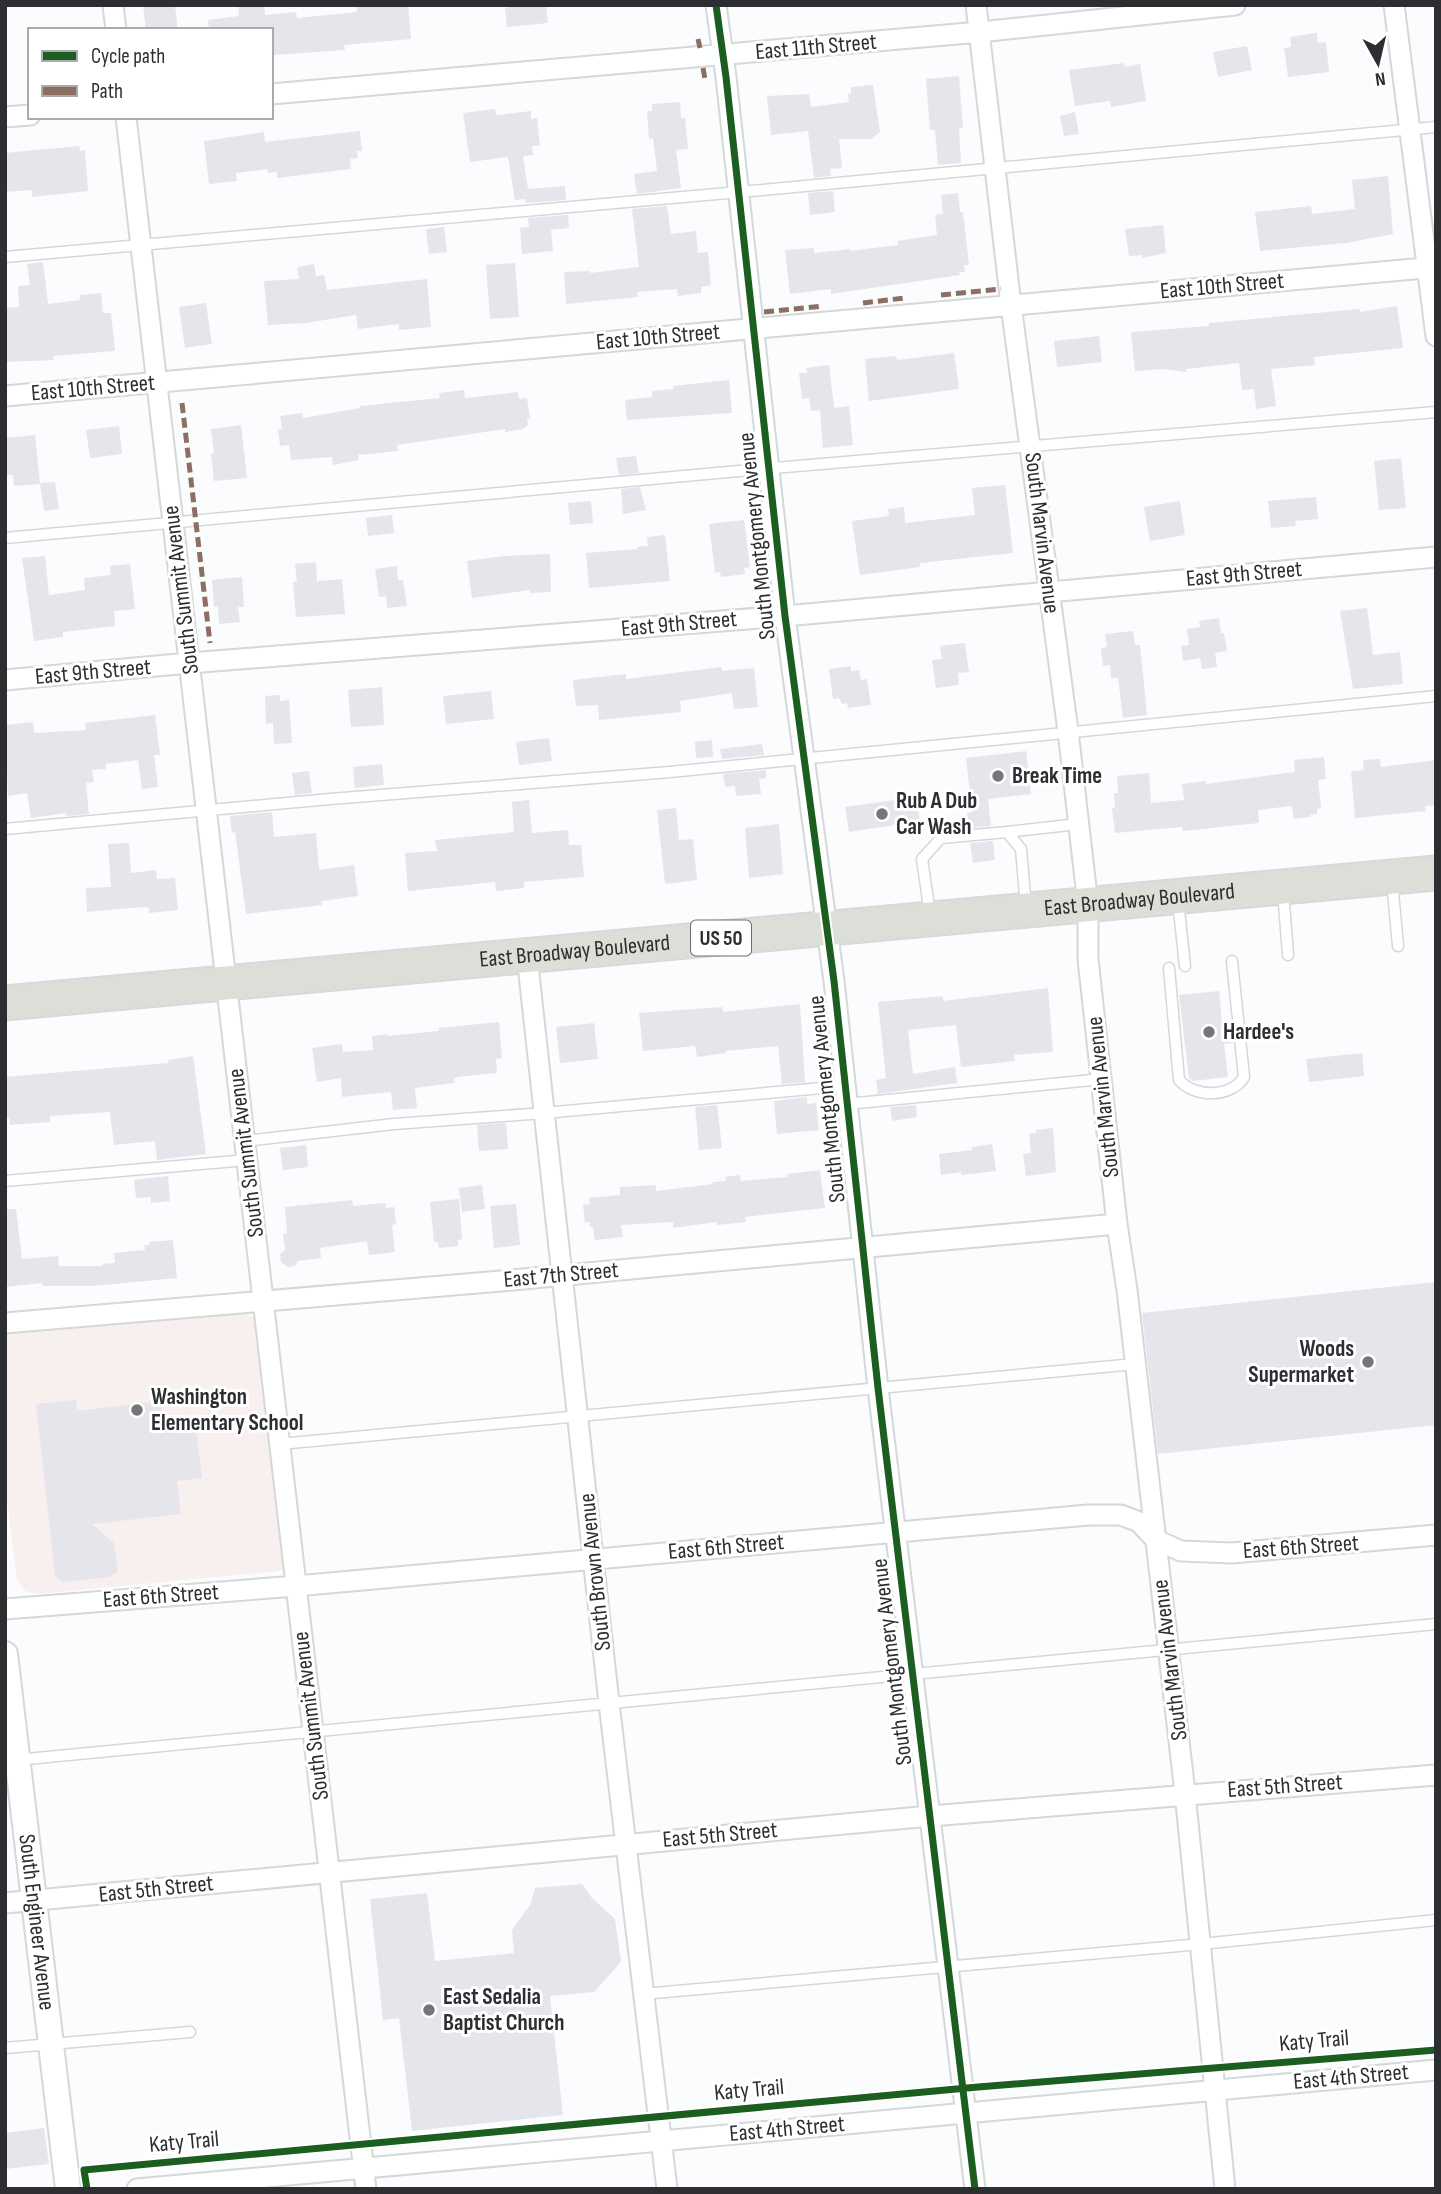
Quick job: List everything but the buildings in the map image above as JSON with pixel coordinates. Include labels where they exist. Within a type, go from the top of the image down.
[{"type":"highway","name":"East Broadway Boulevard","points":[[5,1003],[1436,873]]},
{"type":"street","points":[[113,5],[116,28]]},
{"type":"street","name":"South Montgomery Avenue","points":[[716,5],[724,56],[785,616],[828,928],[878,1388],[975,2189]]},
{"type":"street","name":"South Marvin Avenue","points":[[976,5],[1088,905],[1088,959],[1116,1224],[1185,1793],[1225,2189]]},
{"type":"street","name":"East 11th Street","points":[[273,94],[980,33],[1235,5]]},
{"type":"street","points":[[1394,5],[1409,129],[1431,267],[1436,336]]},
{"type":"street","points":[[5,117],[28,115]]},
{"type":"street","name":"South Summit Avenue","points":[[126,119],[366,2189]]},
{"type":"street","name":"East 10th Street","points":[[5,396],[1431,267]]},
{"type":"street","name":"East 9th Street","points":[[5,680],[785,616],[1436,557]]},
{"type":"street","name":"South Brown Avenue","points":[[527,956],[593,1559],[667,2189]]},
{"type":"street","name":"East 7th Street","points":[[5,1323],[863,1249],[1116,1224]]},
{"type":"street","name":"East 6th Street","points":[[5,1609],[296,1586],[1088,1515],[1121,1515],[1139,1522],[1156,1540],[1181,1550],[1232,1553],[1436,1535]]},
{"type":"street","name":"South Engineer Avenue","points":[[5,1654],[11,1760],[34,1900],[68,2189]]},
{"type":"street","name":"East 5th Street","points":[[5,1903],[1185,1793],[1436,1775]]},
{"type":"street","name":"East 4th Street","points":[[138,2189],[1436,2070]]},
{"type":"lane","points":[[5,257],[997,169],[1436,127]]},
{"type":"lane","points":[[5,538],[769,468],[1436,412]]},
{"type":"lane","points":[[5,829],[656,773],[1436,696]]},
{"type":"lane","points":[[931,919],[922,859],[941,838],[1078,824]]},
{"type":"lane","points":[[1007,832],[1021,849],[1027,911]]},
{"type":"lane","points":[[1392,877],[1398,946]]},
{"type":"lane","points":[[1282,887],[1288,955]]},
{"type":"lane","points":[[1177,897],[1185,966]]},
{"type":"lane","points":[[1169,968],[1179,1080],[1186,1088],[1202,1093],[1223,1091],[1239,1085],[1244,1077],[1232,961]]},
{"type":"lane","points":[[5,1181],[246,1151],[394,1124],[1102,1079]]},
{"type":"lane","points":[[280,1444],[1135,1364]]},
{"type":"lane","points":[[11,1760],[1436,1624]]},
{"type":"lane","points":[[643,1994],[1436,1920]]},
{"type":"lane","points":[[5,2048],[190,2032]]},
{"type":"shaded area","name":"Washington Elementary School","points":[[243,1312],[254,1317],[259,1327],[286,1565],[279,1571],[38,1594],[25,1591],[17,1579],[5,1486],[5,1335]]},
{"type":"marked path","points":[[698,39],[700,48]]},
{"type":"marked path","points":[[703,68],[705,79]]},
{"type":"marked path","points":[[941,295],[1001,289]]},
{"type":"marked path","points":[[863,303],[904,298]]},
{"type":"marked path","points":[[764,312],[823,306]]},
{"type":"marked path","points":[[182,403],[210,643]]},
{"type":"cycle path","points":[[716,5],[785,616],[834,981],[878,1388],[975,2189]]},
{"type":"cycle path","name":"Katy Trail","points":[[87,2189],[84,2170],[978,2087],[1436,2050]]},
{"type":"place","name":"Break Time","points":[[998,776]]},
{"type":"place","name":"Rub A Dub Car Wash","points":[[882,814]]},
{"type":"place","name":"Hardee's","points":[[1209,1032]]},
{"type":"place","name":"Woods Supermarket","points":[[1368,1362]]},
{"type":"place","name":"Washington Elementary School","points":[[137,1410]]},
{"type":"place","name":"East Sedalia Baptist Church","points":[[429,2010]]}]
